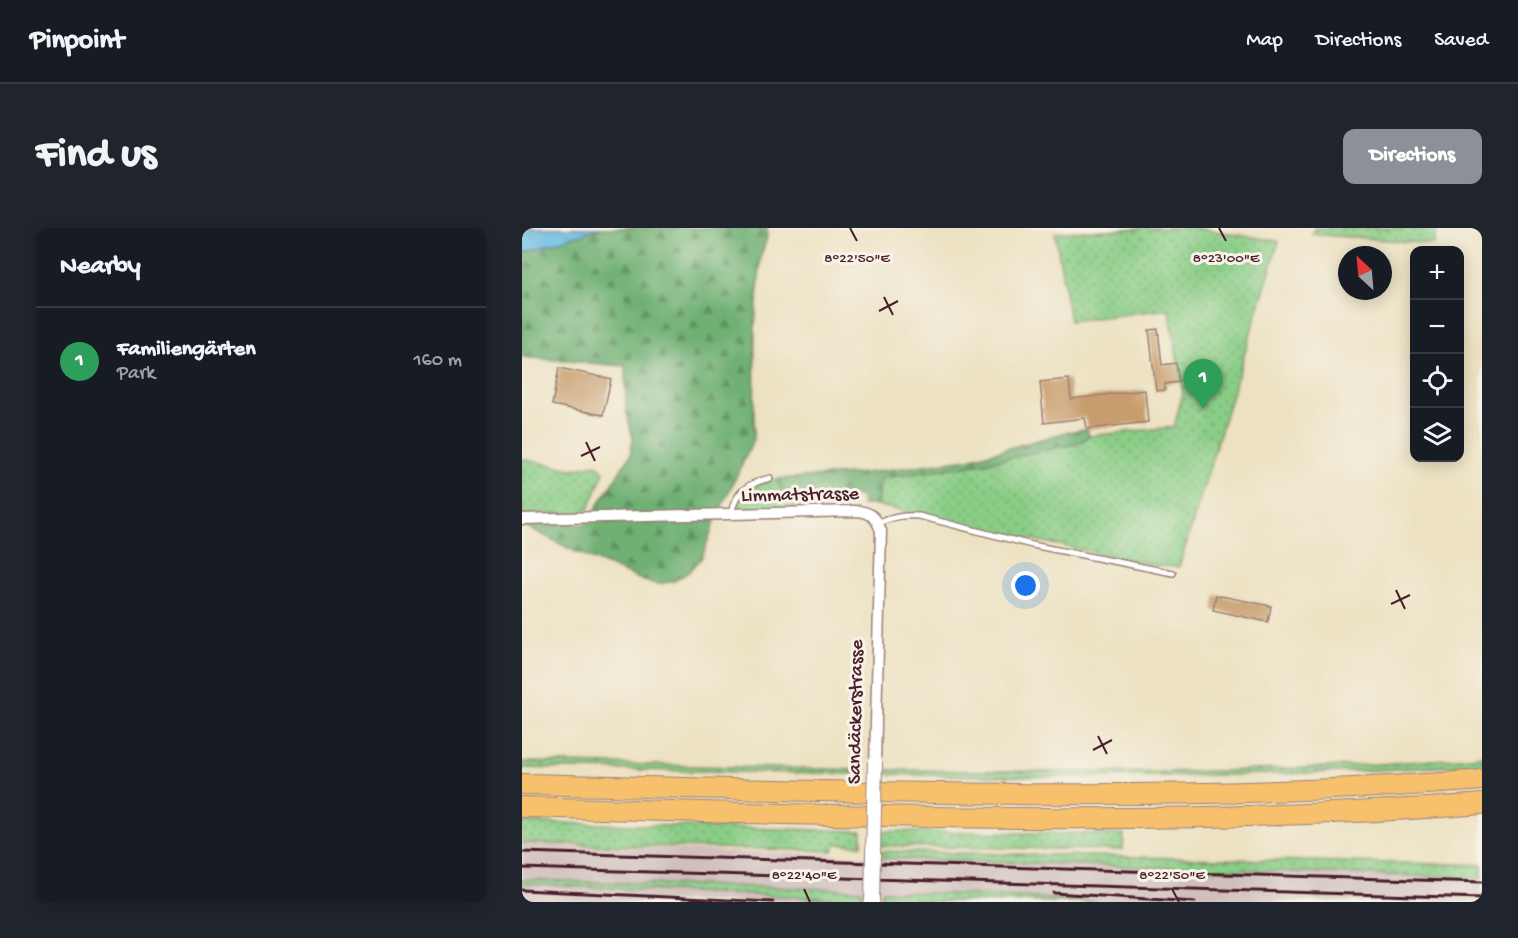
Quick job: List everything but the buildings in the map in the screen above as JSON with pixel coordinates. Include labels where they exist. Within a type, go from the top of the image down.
[{"type":"highway","points":[[522,784],[1087,794],[1293,791],[1482,780]]},
{"type":"highway","points":[[522,807],[1066,818],[1293,814],[1482,804]]},
{"type":"street","name":"Limmatstrasse","points":[[522,519],[865,511],[872,514],[879,523]]},
{"type":"street","name":"Sandäckerstrasse","points":[[872,902],[881,531],[879,523]]},
{"type":"lane","points":[[730,514],[735,498],[744,489],[770,478]]},
{"type":"lane","name":"Limmatstrasse","points":[[879,523],[893,517],[918,516],[1032,545],[1173,573]]},
{"type":"shaded area","points":[[522,844],[899,857],[1482,863],[1482,902],[522,902]]},
{"type":"green space","points":[[600,228],[767,228],[767,238],[761,256],[755,326],[754,439],[715,521],[702,557],[690,571],[674,581],[658,584],[644,581],[576,552],[524,525],[586,524],[630,456],[633,439],[626,410],[625,366],[522,357],[522,253]]},
{"type":"green space","points":[[1194,228],[1279,241],[1179,567],[1161,566],[984,530],[876,505],[881,478],[979,464],[1079,443],[1089,436],[1174,427],[1183,393],[1169,309],[1070,321],[1055,233]]},
{"type":"green space","points":[[1314,228],[1437,228],[1434,244],[1312,234]]},
{"type":"green space","points":[[1087,429],[1089,436],[1079,443],[979,464],[881,478],[876,505],[862,505],[861,496],[804,498],[803,507],[793,509],[787,492],[782,491],[779,486],[778,479],[865,473],[969,459],[1067,432]]},
{"type":"green space","points":[[522,459],[572,469],[596,464],[604,472],[589,508],[584,512],[522,515]]},
{"type":"green space","points":[[778,479],[779,486],[787,492],[793,509],[742,509],[739,507],[740,497],[749,490],[762,483]]},
{"type":"green space","points":[[1482,756],[1482,764],[1257,775],[1032,777],[882,774],[882,770],[1121,772],[1237,770],[1359,765]]},
{"type":"green space","points":[[522,762],[864,770],[864,774],[522,768]]},
{"type":"green space","points":[[522,822],[862,831],[862,845],[835,844],[833,851],[522,843]]},
{"type":"green space","points":[[881,831],[1124,834],[1123,850],[881,846]]},
{"type":"green space","points":[[881,851],[1482,865],[1482,878],[881,858]]},
{"type":"green space","points":[[522,880],[862,890],[862,900],[522,884]]},
{"type":"green space","points":[[882,891],[1023,897],[1098,902],[882,901]]},
{"type":"water","points":[[522,228],[600,228],[522,253]]},
{"type":"railway","points":[[522,852],[1482,882]]},
{"type":"railway","points":[[522,868],[1482,898]]},
{"type":"railway","points":[[522,890],[773,902]]},
{"type":"railway","points":[[1054,893],[1195,902]]},
{"type":"place","name":"Familiengärten","points":[[1203,409]]}]
